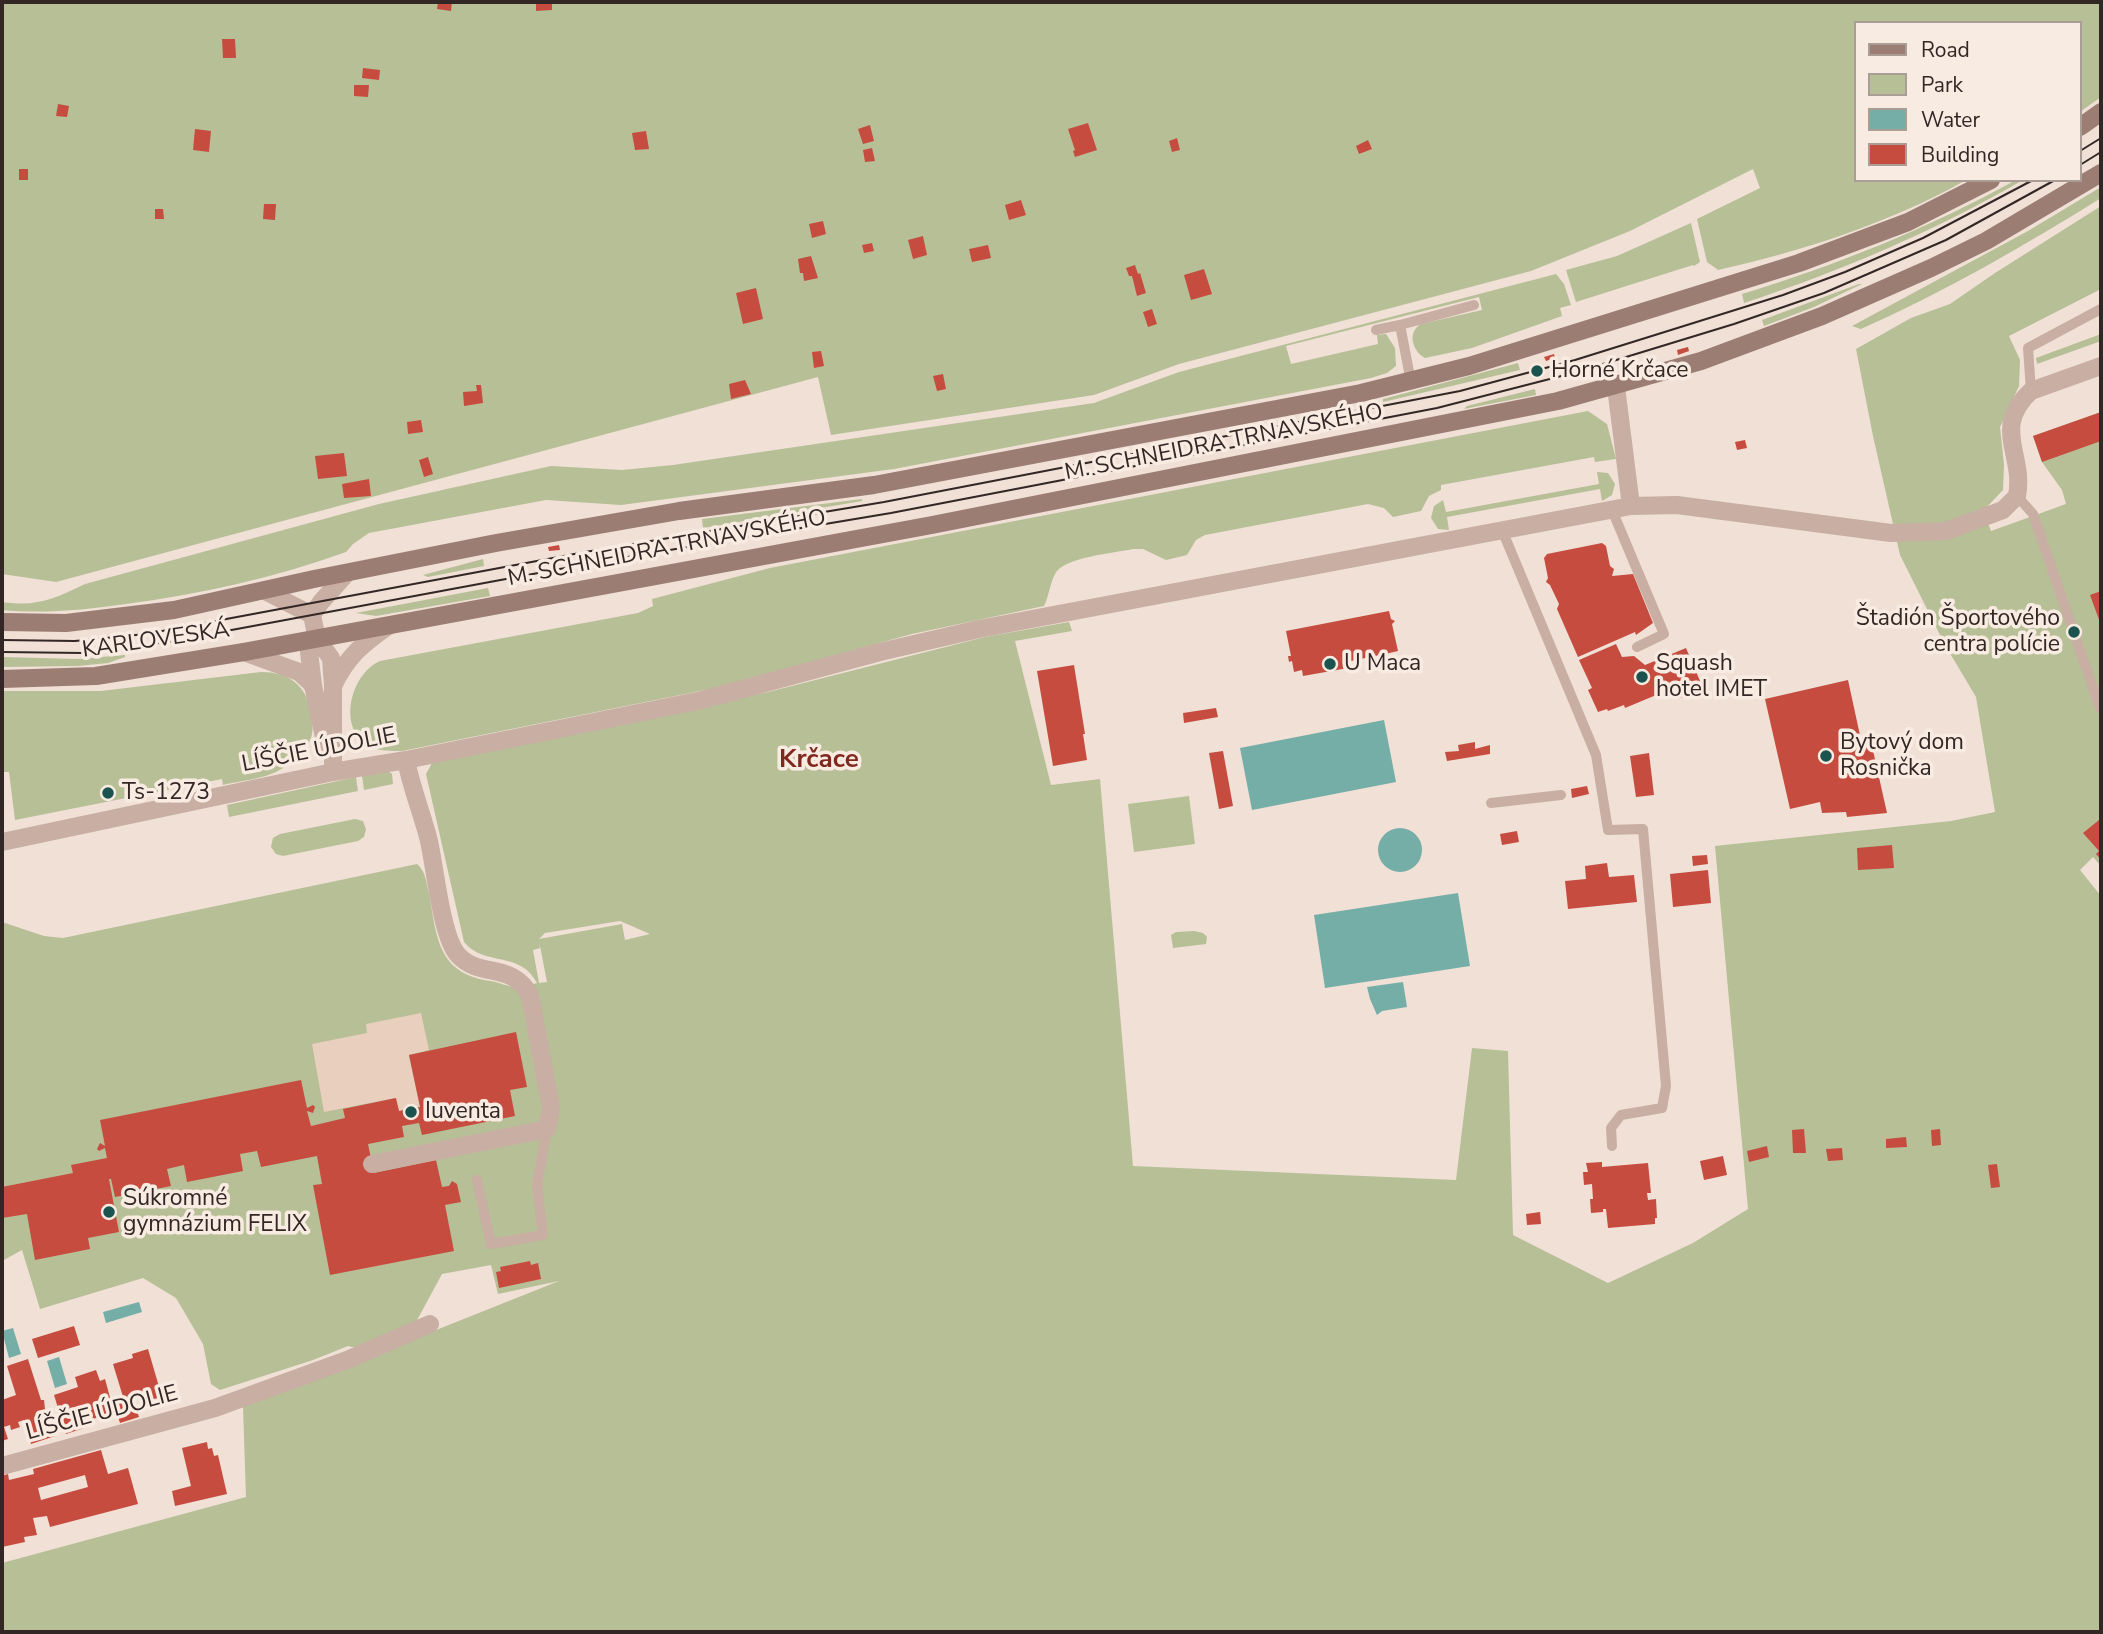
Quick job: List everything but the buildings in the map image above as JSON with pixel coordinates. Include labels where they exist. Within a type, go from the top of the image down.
[{"type":"main road","points":[[2082,126],[2101,112]]},
{"type":"main road","name":"M. SCHNEIDRA TRNAVSKÉHO","points":[[317,639],[1322,449],[1496,415],[1616,387],[1759,341],[1877,292],[1986,241],[2101,173]]},
{"type":"main road","name":"M. SCHNEIDRA TRNAVSKÉHO","points":[[265,591],[654,515],[921,477],[1411,382],[1799,263],[1908,222],[1987,182]]},
{"type":"main road","name":"KARLOVESKÁ","points":[[2,622],[32,624],[117,618],[208,604],[265,591]]},
{"type":"main road","name":"KARLOVESKÁ","points":[[2,679],[96,676],[317,639]]},
{"type":"street","points":[[2017,496],[2018,471],[2010,437],[2010,423],[2022,399],[2031,391],[2101,366]]},
{"type":"street","points":[[1616,387],[1631,506]]},
{"type":"street","name":"LÍŠČIE ÚDOLIE","points":[[2,842],[333,772],[406,760],[702,700],[880,652],[979,629],[1631,506],[1677,506],[1891,533],[1947,531],[2003,510],[2017,496]]},
{"type":"street","points":[[333,772],[331,658],[317,639],[313,615],[347,573]]},
{"type":"street","points":[[265,591],[313,615]]},
{"type":"street","points":[[333,686],[343,665],[360,646],[388,626]]},
{"type":"street","points":[[317,639],[309,652],[313,685],[333,772]]},
{"type":"street","points":[[244,652],[299,672],[313,685]]},
{"type":"street","points":[[372,1164],[547,1129],[551,1107],[530,995],[524,984],[515,976],[468,964],[456,953],[449,938],[428,837],[411,788],[406,760]]},
{"type":"street","name":"LÍŠČIE ÚDOLIE","points":[[2,1466],[215,1408],[347,1360],[430,1324]]},
{"type":"lane","points":[[1376,330],[1474,305]]},
{"type":"lane","points":[[2031,391],[2028,348],[2101,309]]},
{"type":"lane","points":[[1400,324],[1411,382]]},
{"type":"lane","points":[[2017,496],[2033,514],[2100,708]]},
{"type":"lane","points":[[1612,510],[1664,634],[1637,647]]},
{"type":"lane","points":[[1502,530],[1596,755],[1608,830],[1643,829],[1666,1086],[1662,1108],[1620,1115],[1611,1128],[1612,1146]]},
{"type":"lane","points":[[1491,803],[1561,795]]},
{"type":"lane","points":[[477,1180],[491,1244],[543,1235],[537,1185],[547,1129]]},
{"type":"green space","points":[[2,2],[2101,2],[2101,97],[2082,111],[2082,21],[1854,21],[1854,182],[1962,182],[1877,222],[1782,254],[1718,270],[1707,262],[1697,219],[1760,188],[1753,169],[1630,231],[1531,271],[1179,364],[1094,395],[831,435],[818,377],[56,582],[2,574]]},
{"type":"green space","points":[[2012,182],[2020,182],[1887,249],[1744,303],[1742,294],[1813,271],[1882,244]]},
{"type":"green space","points":[[2101,187],[2101,198],[1983,268],[1861,329],[1852,326],[2028,231]]},
{"type":"green space","points":[[2101,206],[2101,289],[2009,336],[2020,360],[2019,386],[2000,427],[2004,465],[2003,490],[1983,511],[1991,531],[2066,504],[2062,490],[2042,462],[2033,436],[2101,412],[2101,866],[2093,857],[2080,870],[2101,896],[2101,1632],[2,1632],[2,1563],[246,1497],[243,1407],[559,1281],[498,1294],[491,1265],[442,1274],[416,1322],[356,1348],[348,1346],[220,1390],[211,1384],[203,1344],[176,1298],[143,1278],[40,1309],[22,1250],[2,1261],[2,922],[44,936],[63,938],[417,864],[425,877],[438,938],[450,961],[459,970],[472,977],[516,987],[537,983],[521,966],[481,954],[464,942],[426,774],[432,763],[768,692],[985,637],[1069,622],[1072,631],[1015,641],[1051,785],[1100,779],[1133,1166],[1456,1180],[1472,1048],[1508,1051],[1513,1235],[1608,1283],[1693,1243],[1748,1209],[1715,846],[1951,821],[1995,812],[1976,697],[1945,645],[1900,555],[1856,349],[1911,318],[1950,304]],"holes":[[[620,921],[650,934],[625,940],[622,924],[539,939],[545,933]],[[539,941],[547,982],[539,983],[533,950],[540,948]]]},
{"type":"green space","points":[[1691,223],[1700,262],[1576,302],[1566,270],[1617,256]]},
{"type":"green space","points":[[1556,274],[1564,284],[1571,305],[1560,308],[1562,316],[1472,348],[1425,358],[1414,346],[1413,336],[1421,324],[1482,310],[1479,297],[1286,346],[1291,364],[1378,344],[1377,335],[1386,334],[1395,348],[1396,366],[1387,373],[1371,378],[894,469],[621,505],[546,500],[369,533],[346,552],[292,570],[210,590],[79,610],[2,610],[2,602],[45,600],[85,584],[379,504],[551,466],[622,470],[673,465],[1094,403],[1179,372]]},
{"type":"green space","points":[[1862,284],[1814,307],[1764,326],[1762,320]]},
{"type":"green space","points":[[2101,334],[2101,341],[2037,364],[2036,358]]},
{"type":"green space","points":[[1518,363],[1520,370],[1383,402],[1383,399]]},
{"type":"green space","points":[[1535,389],[1536,395],[1464,409],[1467,406]]},
{"type":"green space","points":[[1588,411],[1607,424],[1616,459],[1595,462],[1594,457],[1441,485],[1441,490],[1429,496],[1421,511],[1393,517],[1384,508],[1368,504],[1205,535],[1196,540],[1187,555],[1166,560],[1143,549],[1133,549],[1078,560],[1068,563],[1055,574],[1044,606],[912,634],[720,687],[402,751],[380,750],[365,744],[354,731],[351,720],[352,696],[357,685],[363,675],[380,661],[638,613],[653,606],[652,599],[770,568]]},
{"type":"green space","points":[[1597,472],[1608,473],[1615,484],[1612,495],[1602,501],[1600,489],[1447,517],[1449,530],[1438,529],[1431,518],[1434,506],[1443,500],[1446,512],[1599,484]]},
{"type":"green space","points":[[862,501],[703,528],[702,519]]},
{"type":"green space","points":[[483,559],[484,566],[428,577],[423,575]]},
{"type":"green space","points":[[488,588],[490,596],[376,616],[356,613]]},
{"type":"green space","points":[[125,655],[108,663],[78,666],[2,667],[2,657],[78,659]]},
{"type":"green space","points":[[261,672],[280,674],[295,682],[309,703],[311,738],[297,757],[286,766],[264,776],[223,785],[222,779],[15,820],[9,772],[2,772],[2,691],[101,691]]},
{"type":"green space","points":[[388,771],[392,774],[393,784],[364,790],[362,776]]},
{"type":"green space","points":[[356,777],[358,791],[229,817],[227,805]]},
{"type":"green space","points":[[1189,796],[1195,844],[1134,852],[1128,804]]},
{"type":"green space","points":[[355,819],[363,821],[366,829],[364,837],[358,841],[283,856],[276,854],[271,847],[273,838],[280,834]]},
{"type":"green space","points":[[1194,931],[1207,937],[1206,944],[1173,948],[1171,935]]},
{"type":"shaded area","points":[[421,1013],[429,1050],[409,1055],[420,1107],[399,1111],[395,1098],[324,1112],[312,1044],[367,1033],[366,1024]]},
{"type":"water","points":[[1384,720],[1396,782],[1252,810],[1240,748]]},
{"type":"water","points":[[1400,828],[1409,829],[1416,834],[1421,841],[1421,859],[1416,866],[1409,871],[1400,872],[1391,871],[1384,866],[1379,859],[1378,850],[1379,841],[1384,834],[1391,829]]},
{"type":"water","points":[[1458,893],[1470,966],[1325,988],[1314,915]]},
{"type":"water","points":[[1403,982],[1407,1007],[1382,1011],[1377,1015],[1367,987]]},
{"type":"water","points":[[139,1302],[142,1312],[106,1323],[103,1312]]},
{"type":"water","points":[[13,1328],[21,1354],[9,1358],[2,1331]]},
{"type":"water","points":[[59,1357],[67,1384],[55,1388],[47,1361]]},
{"type":"tram line","points":[[2082,150],[2101,138]]},
{"type":"tram line","points":[[2082,164],[2101,152]]},
{"type":"tram line","points":[[2,640],[75,641],[146,634],[585,552],[884,502],[1460,391],[1575,360],[1783,295],[1923,238],[2029,182]]},
{"type":"tram line","points":[[2,652],[82,653],[167,642],[592,563],[891,513],[1437,408],[1577,372],[1734,324],[1824,293],[1946,240],[2051,182]]},
{"type":"place","name":"Horné Krčace","points":[[1537,371]]},
{"type":"place","name":"Štadión Športového centra polície","points":[[2074,632]]},
{"type":"place","name":"U Maca","points":[[1330,664]]},
{"type":"place","name":"Squash hotel IMET","points":[[1642,677]]},
{"type":"place","name":"Bytový dom Rosnička","points":[[1826,756]]},
{"type":"place","name":"Ts-1273","points":[[108,793]]},
{"type":"place","name":"Iuventa","points":[[411,1112]]},
{"type":"place","name":"Súkromné gymnázium FELIX","points":[[109,1212]]},
{"type":"district","name":"Krčace","points":[[819,761]]}]
